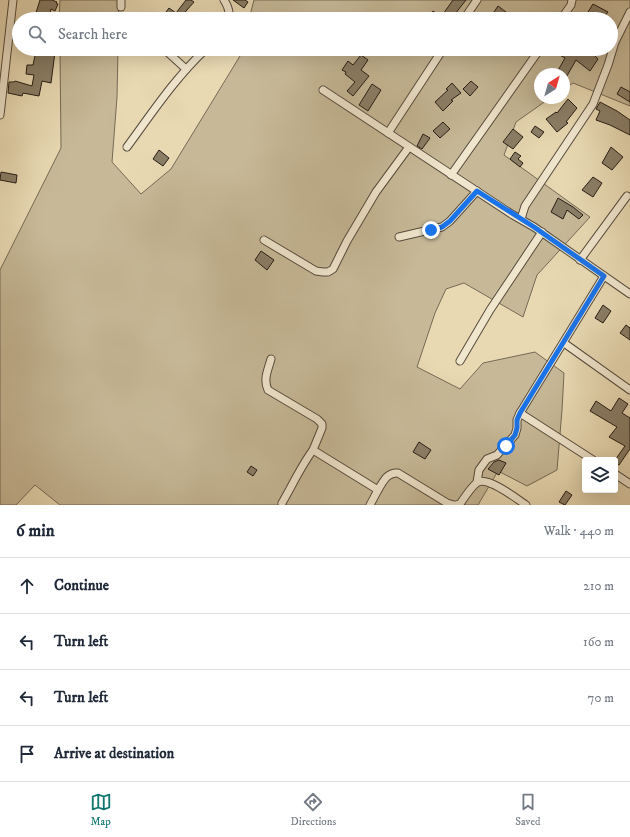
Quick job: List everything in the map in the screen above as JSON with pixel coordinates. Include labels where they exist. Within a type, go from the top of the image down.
[{"type":"street","points":[[0,115],[1,95],[13,0]]},
{"type":"street","points":[[224,0],[230,12]]},
{"type":"street","points":[[469,12],[477,0]]},
{"type":"street","points":[[566,12],[572,4],[572,0]]},
{"type":"street","points":[[618,36],[630,12]]},
{"type":"street","points":[[172,56],[186,68]]},
{"type":"street","points":[[127,147],[186,68],[199,56]]},
{"type":"street","points":[[388,133],[438,56]]},
{"type":"street","points":[[451,175],[535,56]]},
{"type":"street","points":[[521,219],[525,206],[593,104],[611,56]]},
{"type":"street","points":[[323,90],[451,175],[542,232],[630,294]]},
{"type":"street","points":[[264,240],[316,271],[328,272],[333,269],[347,241],[376,192],[409,147]]},
{"type":"street","points":[[399,237],[442,227],[450,221],[477,191]]},
{"type":"street","points":[[580,260],[627,196]]},
{"type":"street","points":[[460,361],[490,310],[542,232]]},
{"type":"street","points":[[370,505],[388,474],[392,473],[398,473],[447,503],[455,505],[460,504],[477,482],[479,470],[487,459],[496,455],[515,435],[517,420],[520,413],[604,276]]},
{"type":"street","points":[[564,343],[630,390]]},
{"type":"street","points":[[271,359],[265,378],[268,390],[318,419],[322,424],[322,428],[313,450],[304,461],[298,476],[282,504]]},
{"type":"street","points":[[520,413],[588,457]]},
{"type":"street","points":[[313,450],[378,490]]},
{"type":"street","points":[[618,476],[630,484]]},
{"type":"street","points":[[477,482],[482,481],[496,486],[526,505]]},
{"type":"shaded area","points":[[60,0],[119,0],[118,12],[59,12]]},
{"type":"shaded area","points":[[254,0],[630,0],[630,106],[573,83],[570,85],[570,68],[534,68],[534,104],[542,104],[516,122],[504,155],[590,217],[537,275],[523,317],[464,283],[446,289],[435,313],[417,367],[460,389],[483,363],[535,352],[564,373],[557,470],[527,486],[498,471],[478,505],[60,505],[35,485],[16,505],[0,505],[0,270],[61,148],[60,56],[118,56],[117,97],[112,162],[141,194],[171,169],[240,56],[618,56],[618,12],[251,12]]},
{"type":"building","points":[[40,0],[52,0],[58,4],[55,11],[51,9],[50,12],[36,12]]},
{"type":"building","points":[[186,0],[191,0],[194,2],[185,12],[177,12]]},
{"type":"building","points":[[233,0],[245,0],[248,2],[244,8]]},
{"type":"building","points":[[453,0],[466,0],[457,12],[445,12]]},
{"type":"building","points":[[593,4],[608,12],[588,12]]},
{"type":"building","points":[[498,6],[506,12],[494,12]]},
{"type":"building","points":[[169,8],[175,12],[166,12]]},
{"type":"building","points":[[35,56],[54,56],[51,83],[42,81],[39,96],[23,93],[22,96],[8,93],[9,82],[15,81],[32,86],[34,75],[26,74],[27,65],[33,65]]},
{"type":"building","points":[[360,56],[362,56],[368,60],[361,70],[369,76],[353,96],[347,91],[355,82],[345,74],[346,72],[342,70],[348,61],[353,65]]},
{"type":"building","points":[[561,56],[595,56],[598,59],[590,71],[576,60],[570,70],[570,68],[559,68],[565,58]]},
{"type":"building","points":[[471,81],[478,87],[470,96],[463,89]]},
{"type":"building","points":[[452,83],[461,93],[451,100],[453,101],[443,111],[435,102],[448,90],[446,89]]},
{"type":"building","points":[[372,84],[381,90],[368,111],[359,105]]},
{"type":"building","points":[[621,87],[630,92],[630,102],[617,94]]},
{"type":"building","points":[[570,101],[577,108],[566,122],[568,123],[557,132],[546,119],[556,112],[557,113],[564,104],[570,104]]},
{"type":"building","points":[[600,102],[630,120],[630,135],[596,120],[600,111],[596,109]]},
{"type":"building","points":[[443,122],[450,129],[440,138],[433,131]]},
{"type":"building","points":[[535,126],[544,132],[539,138],[531,132]]},
{"type":"building","points":[[513,129],[523,137],[513,149],[503,142]]},
{"type":"building","points":[[423,134],[430,138],[422,149],[417,146]]},
{"type":"building","points":[[611,147],[623,157],[612,170],[602,163]]},
{"type":"building","points":[[159,150],[169,158],[163,166],[153,159]]},
{"type":"building","points":[[515,152],[521,156],[518,159],[523,163],[520,167],[510,159]]},
{"type":"building","points":[[1,172],[17,175],[16,183],[0,180]]},
{"type":"building","points":[[593,177],[602,183],[593,197],[582,190]]},
{"type":"building","points":[[558,198],[583,215],[579,219],[567,210],[563,219],[551,212]]},
{"type":"building","points":[[261,251],[274,260],[267,270],[255,260]]},
{"type":"building","points":[[603,305],[611,311],[603,323],[595,318]]},
{"type":"building","points":[[626,325],[630,328],[630,340],[620,333]]},
{"type":"building","points":[[619,398],[628,404],[622,413],[630,418],[630,449],[619,465],[617,457],[625,446],[609,437],[617,427],[590,411],[596,401],[611,411]]},
{"type":"building","points":[[419,442],[431,450],[425,459],[413,452]]},
{"type":"building","points":[[499,460],[506,463],[499,475],[488,469],[494,462]]},
{"type":"building","points":[[251,466],[257,470],[253,476],[247,472]]},
{"type":"building","points":[[566,491],[572,495],[565,505],[559,502]]},
{"type":"route","points":[[431,230],[442,227],[450,221],[477,191],[542,232],[604,276],[520,413],[516,422],[517,428],[515,435],[506,446]]}]
